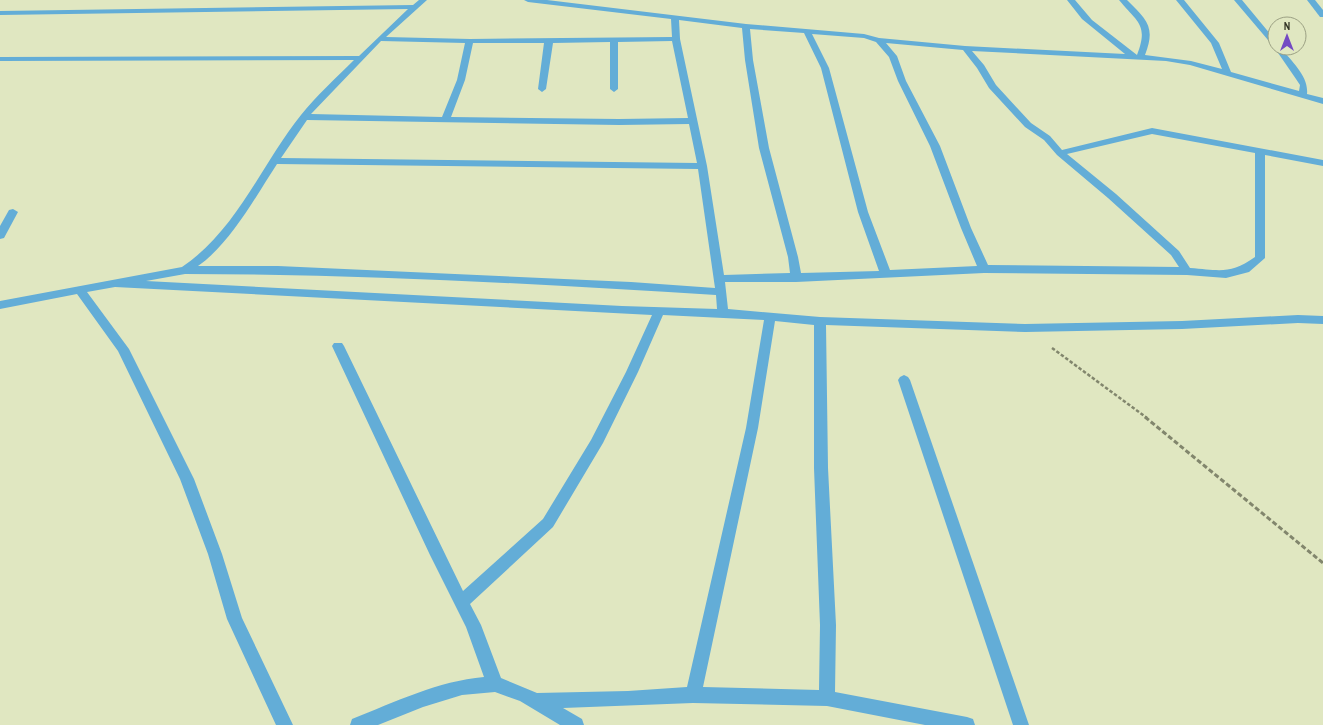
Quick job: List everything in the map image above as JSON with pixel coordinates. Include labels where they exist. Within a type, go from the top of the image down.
[{"type":"street","points":[[185,270],[201,260],[230,227],[304,117],[379,39],[413,7],[423,0]]},
{"type":"street","points":[[528,0],[746,26],[864,36],[879,40],[965,48],[1141,56],[1191,63],[1323,101]]},
{"type":"street","points":[[1071,0],[1078,11],[1092,25],[1113,39],[1131,55]]},
{"type":"street","points":[[1123,0],[1144,21],[1148,31],[1148,41],[1141,56]]},
{"type":"street","points":[[1180,0],[1218,47],[1225,63],[1227,74]]},
{"type":"street","points":[[1238,0],[1267,35]]},
{"type":"street","points":[[1311,0],[1323,15]]},
{"type":"street","points":[[0,12],[413,7]]},
{"type":"street","points":[[675,17],[676,39],[702,166],[721,292],[722,313]]},
{"type":"street","points":[[746,26],[749,60],[764,148],[793,257],[796,278]]},
{"type":"street","points":[[807,32],[825,68],[863,212],[886,274]]},
{"type":"street","points":[[379,39],[470,41],[549,39],[676,39]]},
{"type":"street","points":[[542,89],[549,39]]},
{"type":"street","points":[[614,40],[614,89]]},
{"type":"street","points":[[879,40],[893,56],[902,81],[936,146],[966,228],[984,269]]},
{"type":"street","points":[[446,119],[461,80],[470,41]]},
{"type":"street","points":[[965,48],[1004,100],[1028,125],[1046,138],[1060,153],[1112,196],[1175,254],[1187,271]]},
{"type":"street","points":[[1284,56],[1304,85],[1304,95]]},
{"type":"street","points":[[0,58],[360,58]]},
{"type":"street","points":[[304,117],[692,122]]},
{"type":"street","points":[[1060,153],[1142,132],[1152,131],[1323,164]]},
{"type":"street","points":[[719,280],[984,269],[1187,271],[1226,274],[1245,269],[1260,258],[1260,151]]},
{"type":"street","points":[[273,161],[702,166]]},
{"type":"street","points":[[0,236],[13,212]]},
{"type":"street","points":[[0,305],[185,270],[286,271],[623,286],[721,292]]},
{"type":"street","points":[[111,283],[722,313],[820,321],[1026,328],[1182,325],[1298,319],[1323,320]]},
{"type":"street","points":[[79,289],[123,349],[187,479],[206,528],[235,619],[285,725]]},
{"type":"street","points":[[462,601],[548,523],[596,443],[632,372],[659,311]]},
{"type":"street","points":[[693,694],[752,428],[770,317]]},
{"type":"street","points":[[820,321],[821,468],[828,617],[827,698]]},
{"type":"street","points":[[338,346],[435,551],[462,601],[473,625],[495,684]]},
{"type":"street","points":[[904,380],[1021,725]]},
{"type":"street","points":[[358,725],[423,699],[456,689],[495,684],[536,701],[576,725]]},
{"type":"street","points":[[536,701],[628,699],[693,694],[827,698],[967,725]]},
{"type":"path","points":[[1026,328],[1163,430],[1280,529],[1323,563]]}]
